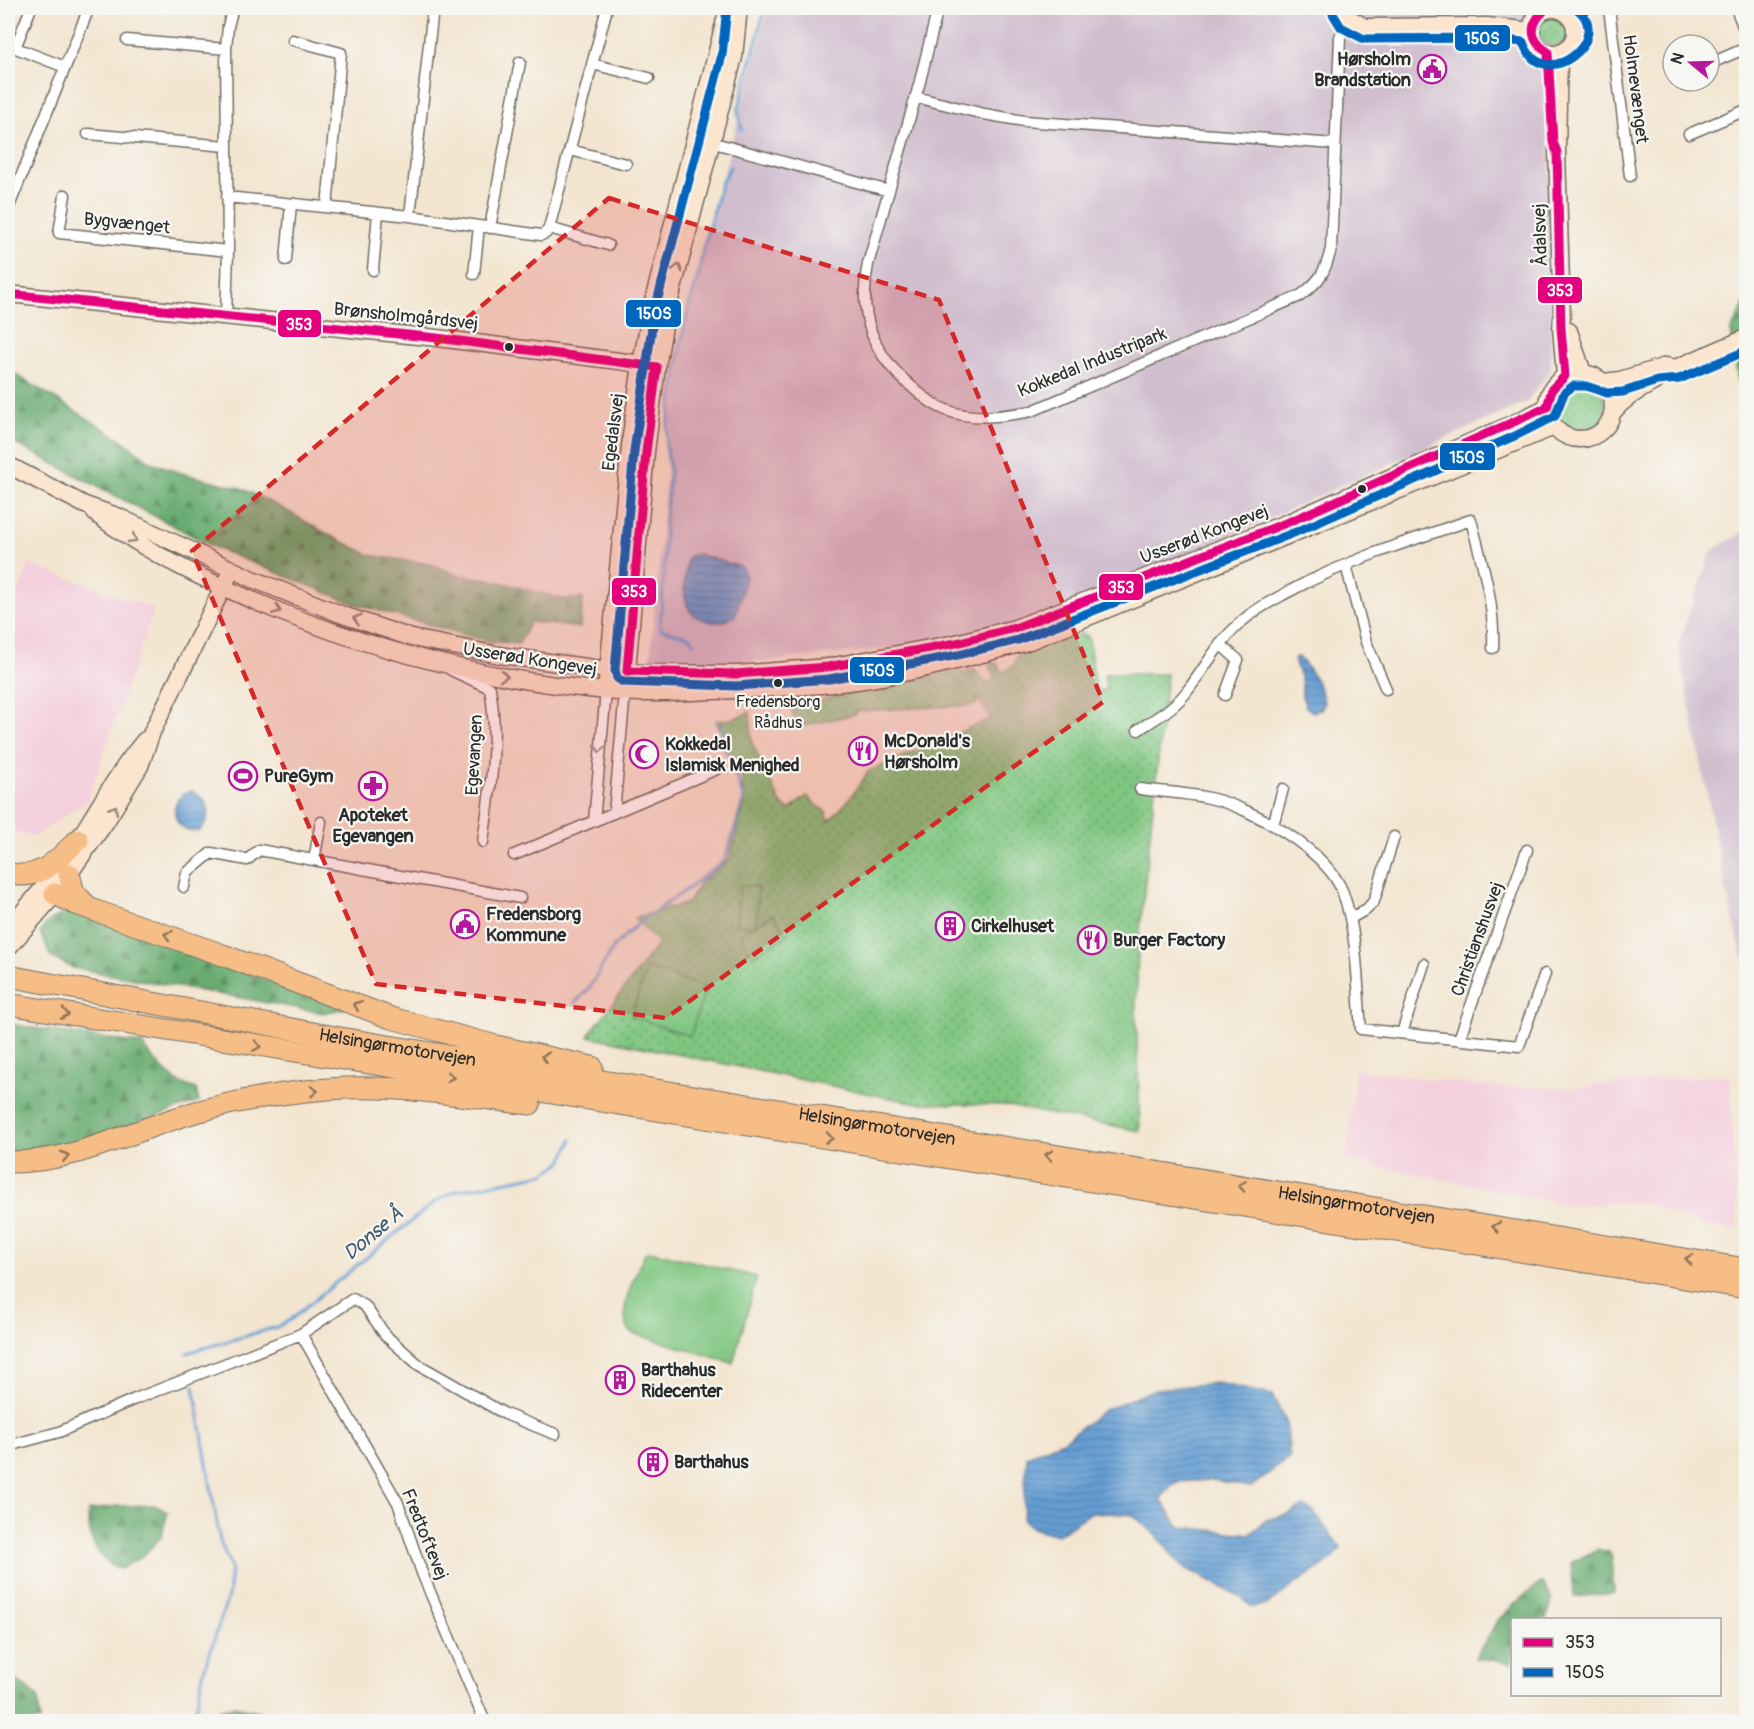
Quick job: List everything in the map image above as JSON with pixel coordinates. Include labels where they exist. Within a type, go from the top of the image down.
[{"type":"highway","points":[[8,873],[18,876],[39,873],[53,864],[78,840]]},
{"type":"highway","points":[[69,874],[74,893],[88,907]]},
{"type":"highway","points":[[8,880],[391,1018],[496,1046],[643,1078],[724,1101]]},
{"type":"highway","name":"Helsingørmotorvejen","points":[[8,976],[340,1038],[1746,1269]]},
{"type":"highway","name":"Helsingørmotorvejen","points":[[8,1004],[1746,1288]]},
{"type":"highway","points":[[8,1162],[27,1162],[86,1151],[195,1112],[284,1093],[375,1088],[454,1094],[713,1131],[788,1132]]},
{"type":"main road","name":"Egedalsvej","points":[[625,692],[646,452],[652,305],[728,8]]},
{"type":"main road","name":"Egedalsvej","points":[[606,691],[631,436],[649,365],[666,315],[734,57],[740,8]]},
{"type":"main road","points":[[1552,9],[1570,16],[1575,27],[1573,40],[1565,49],[1553,52],[1538,46],[1532,31],[1535,18],[1552,9]]},
{"type":"main road","name":"Kokkedal Industripark","points":[[1346,13],[1365,27],[1487,26],[1532,31]]},
{"type":"main road","points":[[712,142],[705,131],[724,47],[724,25]]},
{"type":"main road","name":"Ådalsvej","points":[[1553,52],[1553,142],[1557,152],[1561,328],[1565,376]]},
{"type":"main road","name":"Brønsholmgårdsvej","points":[[8,294],[437,338],[649,365]]},
{"type":"main road","name":"Ådalsvej","points":[[1562,317],[1565,319],[1583,373]]},
{"type":"main road","points":[[1613,412],[1610,391],[1593,375],[1583,373],[1565,376],[1559,380],[1550,392],[1547,406],[1554,427],[1562,434],[1572,438],[1591,437],[1605,428],[1613,412],[1625,398],[1665,376],[1674,368],[1746,338]]},
{"type":"main road","points":[[1603,382],[1620,380],[1666,366],[1674,368]]},
{"type":"main road","name":"Usserød Kongevej","points":[[85,506],[117,516],[298,598],[412,638],[499,655],[608,670],[736,674],[828,667],[956,643],[1015,628],[1292,521],[1512,424],[1547,406]]},
{"type":"main road","name":"Usserød Kongevej","points":[[85,506],[112,527],[223,587],[324,629],[441,664],[606,691],[697,692],[801,687],[870,680],[973,657],[1027,642],[1554,427]]},
{"type":"main road","points":[[8,465],[85,506]]},
{"type":"main road","points":[[9,940],[48,893],[69,874],[105,823],[140,766],[152,732],[232,569]]},
{"type":"main road","points":[[48,893],[129,759],[152,732]]},
{"type":"street","points":[[31,8],[11,46],[65,67]]},
{"type":"street","points":[[8,209],[89,8]]},
{"type":"street","points":[[226,317],[228,251],[226,49],[228,26],[233,8]]},
{"type":"street","points":[[227,197],[410,216],[541,235],[546,233],[608,8]]},
{"type":"street","name":"Kokkedal Industripark","points":[[938,8],[865,280],[866,311],[875,343],[891,368],[926,399],[946,410],[976,417],[1004,416],[1032,411],[1300,296],[1316,285],[1326,269],[1331,249],[1340,37],[1346,13]]},
{"type":"street","name":"Holmevænget","points":[[1609,8],[1630,176]]},
{"type":"street","points":[[1736,8],[1746,34]]},
{"type":"street","points":[[410,216],[432,17]]},
{"type":"street","points":[[127,40],[226,49]]},
{"type":"street","points":[[294,40],[341,53],[327,207]]},
{"type":"street","points":[[1721,59],[1746,48]]},
{"type":"street","points":[[474,274],[520,62]]},
{"type":"street","points":[[592,64],[649,78]]},
{"type":"street","points":[[915,97],[1024,121],[1335,144]]},
{"type":"street","points":[[1689,134],[1746,110]]},
{"type":"street","points":[[88,134],[227,146]]},
{"type":"street","points":[[695,138],[889,191]]},
{"type":"street","points":[[570,150],[626,164]]},
{"type":"street","name":"Bygvænget","points":[[65,195],[59,233],[228,251]]},
{"type":"street","points":[[286,260],[291,204]]},
{"type":"street","points":[[372,270],[378,213]]},
{"type":"street","points":[[549,228],[608,245]]},
{"type":"street","points":[[1138,730],[1169,710],[1188,692],[1220,644],[1239,623],[1262,606],[1311,580],[1378,551],[1471,520],[1494,621],[1493,648]]},
{"type":"street","points":[[1346,565],[1366,642],[1386,689]]},
{"type":"street","points":[[1220,644],[1238,660],[1225,695]]},
{"type":"street","name":"Egevangen","points":[[441,664],[490,688],[494,747],[483,842]]},
{"type":"street","points":[[594,821],[606,691]]},
{"type":"street","points":[[614,813],[625,692]]},
{"type":"street","points":[[514,855],[717,769]]},
{"type":"street","points":[[1140,789],[1209,798],[1228,804],[1274,825],[1302,843],[1327,866],[1342,890],[1351,918],[1361,1029],[1519,1046],[1545,974]]},
{"type":"street","points":[[1274,825],[1283,789]]},
{"type":"street","points":[[314,860],[321,822]]},
{"type":"street","points":[[1351,918],[1367,909],[1374,901],[1394,837]]},
{"type":"street","points":[[184,887],[187,873],[211,853],[247,861],[259,850],[520,898]]},
{"type":"street","name":"Christianshusvej","points":[[1459,1039],[1527,850]]},
{"type":"street","points":[[1402,1034],[1424,964]]},
{"type":"street","points":[[8,1446],[59,1432],[135,1399],[301,1334],[353,1299],[365,1306],[386,1335],[419,1365],[505,1414],[555,1434]]},
{"type":"street","name":"Fredtoftevej","points":[[301,1334],[398,1503],[422,1573],[484,1722]]},
{"type":"highlighted area","points":[[609,198],[939,300],[1103,702],[666,1018],[376,984],[192,551]]},
{"type":"shaded area","points":[[768,8],[1549,8],[1551,370],[1526,402],[1087,601],[946,643],[764,661],[650,660],[678,343]]},
{"type":"shaded area","points":[[1746,531],[1746,970],[1725,886],[1678,645],[1712,550]]},
{"type":"shaded area","points":[[29,564],[154,609],[87,801],[34,836],[8,831],[8,621]]},
{"type":"shaded area","points":[[1355,1069],[1480,1086],[1567,1088],[1730,1074],[1738,1230],[1703,1226],[1643,1202],[1569,1205],[1346,1160]]},
{"type":"green space","points":[[1554,16],[1565,20],[1569,31],[1565,42],[1554,46],[1543,42],[1539,31],[1543,20]]},
{"type":"green space","points":[[1746,300],[1746,437],[1731,331]]},
{"type":"green space","points":[[8,370],[121,439],[151,462],[184,474],[241,488],[370,555],[431,564],[457,575],[488,579],[563,599],[583,598],[580,628],[530,622],[519,644],[491,642],[355,604],[218,549],[8,440]]},
{"type":"green space","points":[[1574,380],[1584,380],[1598,387],[1605,406],[1598,425],[1584,432],[1574,432],[1564,428],[1557,421],[1553,411],[1553,401],[1557,391],[1564,384]]},
{"type":"green space","points":[[1084,633],[1084,638],[1088,636],[1096,690],[1106,690],[1104,674],[1167,674],[1138,950],[1136,1008],[1140,1131],[1003,1105],[915,1103],[588,1036],[659,943],[634,918],[688,903],[700,883],[729,860],[744,804],[742,779],[716,721],[732,719],[750,712],[752,743],[781,804],[789,810],[807,796],[826,812],[829,821],[847,802],[869,771],[991,719],[978,698],[976,705],[857,711],[856,714],[797,727],[791,709],[844,694],[959,671],[968,673],[975,687],[978,687],[968,669],[975,670],[986,684],[995,678],[989,666],[991,662],[997,664],[1003,673],[1015,664],[1020,654]]},
{"type":"green space","points":[[740,886],[758,887],[756,925],[773,914],[787,935],[753,956],[740,935],[755,926],[736,924]]},
{"type":"green space","points":[[73,911],[345,1008],[324,1013],[73,968],[51,957],[40,933],[50,921]]},
{"type":"green space","points":[[647,968],[706,988],[690,1036],[631,1016]]},
{"type":"green space","points":[[8,1024],[142,1044],[159,1066],[172,1077],[196,1089],[199,1102],[64,1147],[8,1154]]},
{"type":"green space","points":[[650,1251],[757,1277],[733,1363],[632,1333],[627,1325],[625,1305],[645,1253]]},
{"type":"green space","points":[[154,1505],[168,1512],[161,1537],[143,1556],[121,1569],[99,1554],[92,1538],[88,1511],[116,1506]]},
{"type":"green space","points":[[1597,1549],[1609,1552],[1612,1558],[1614,1593],[1574,1597],[1571,1563]]},
{"type":"green space","points":[[1542,1582],[1552,1600],[1546,1618],[1511,1618],[1511,1663],[1475,1658],[1499,1619]]},
{"type":"green space","points":[[8,1678],[15,1679],[38,1697],[40,1721],[8,1721]]},
{"type":"green space","points":[[234,1706],[258,1711],[286,1721],[203,1721],[204,1714]]},
{"type":"water","points":[[697,554],[742,567],[746,577],[735,616],[732,618],[722,622],[712,622],[696,617],[690,610],[684,588],[686,572],[688,557]]},
{"type":"water","points":[[1299,657],[1319,685],[1324,704],[1321,709],[1313,712],[1306,707],[1302,696],[1302,682],[1294,660]]},
{"type":"water","points":[[191,791],[203,799],[208,808],[207,819],[200,831],[183,828],[175,816],[177,801]]},
{"type":"water","points":[[1217,1383],[1272,1395],[1286,1421],[1290,1457],[1251,1487],[1213,1480],[1176,1482],[1160,1499],[1180,1527],[1250,1534],[1266,1520],[1289,1514],[1304,1506],[1313,1511],[1341,1548],[1330,1561],[1267,1605],[1252,1607],[1241,1597],[1181,1566],[1157,1536],[1133,1515],[1092,1512],[1057,1535],[1032,1528],[1023,1520],[1027,1456],[1065,1440],[1104,1410],[1156,1389]]},
{"type":"waterway","name":"Donse Å","points":[[742,130],[738,111],[765,8]]},
{"type":"waterway","name":"Donse Å","points":[[694,643],[691,637],[660,629],[665,518],[670,473],[666,446],[689,306],[721,183],[730,167]]},
{"type":"waterway","name":"Donse Å","points":[[719,720],[726,753]]},
{"type":"waterway","name":"Donse Å","points":[[575,1003],[590,987],[615,945],[641,921],[725,860],[744,799],[735,773]]},
{"type":"waterway","name":"Donse Å","points":[[187,1353],[277,1327],[290,1320],[436,1201],[456,1191],[544,1174],[562,1162],[572,1140]]},
{"type":"waterway","name":"Donse Å","points":[[193,1722],[203,1674],[228,1597],[231,1568],[220,1541],[194,1386]]},
{"type":"transit line","name":"150S","points":[[727,8],[722,55],[654,313],[634,451],[615,670],[617,678],[623,682],[736,686],[829,679],[958,655],[1018,640],[1296,532],[1517,435],[1555,416],[1564,393],[1573,386],[1586,386],[1607,393],[1623,392],[1657,381],[1679,379],[1746,351]]},
{"type":"transit line","name":"353","points":[[8,294],[437,338],[657,367],[646,452],[627,671],[736,674],[828,667],[956,643],[1015,628],[1291,521],[1547,407],[1552,389],[1565,376],[1561,328],[1557,152],[1553,142],[1548,52],[1540,46],[1533,34],[1534,24],[1546,8]]},
{"type":"transit line","name":"150S","points":[[1333,14],[1341,27],[1364,39],[1486,38],[1523,42],[1532,58],[1545,64],[1559,63],[1572,57],[1582,46],[1588,34],[1586,20],[1576,8]]},
{"type":"place","name":"Hørsholm Brandstation","points":[[1432,69]]},
{"type":"place","name":"Fredensborg Rådhus","points":[[778,683]]},
{"type":"place","name":"McDonald's Hørsholm","points":[[863,751]]},
{"type":"place","name":"Kokkedal Islamisk Menighed","points":[[644,754]]},
{"type":"place","name":"PureGym","points":[[243,776]]},
{"type":"place","name":"Apoteket Egevangen","points":[[373,786]]},
{"type":"place","name":"Fredensborg Kommune","points":[[465,924]]},
{"type":"place","name":"Cirkelhuset","points":[[950,926]]},
{"type":"place","name":"Burger Factory","points":[[1092,940]]},
{"type":"place","name":"Barthahus Ridecenter","points":[[620,1380]]},
{"type":"place","name":"Barthahus","points":[[653,1462]]}]
